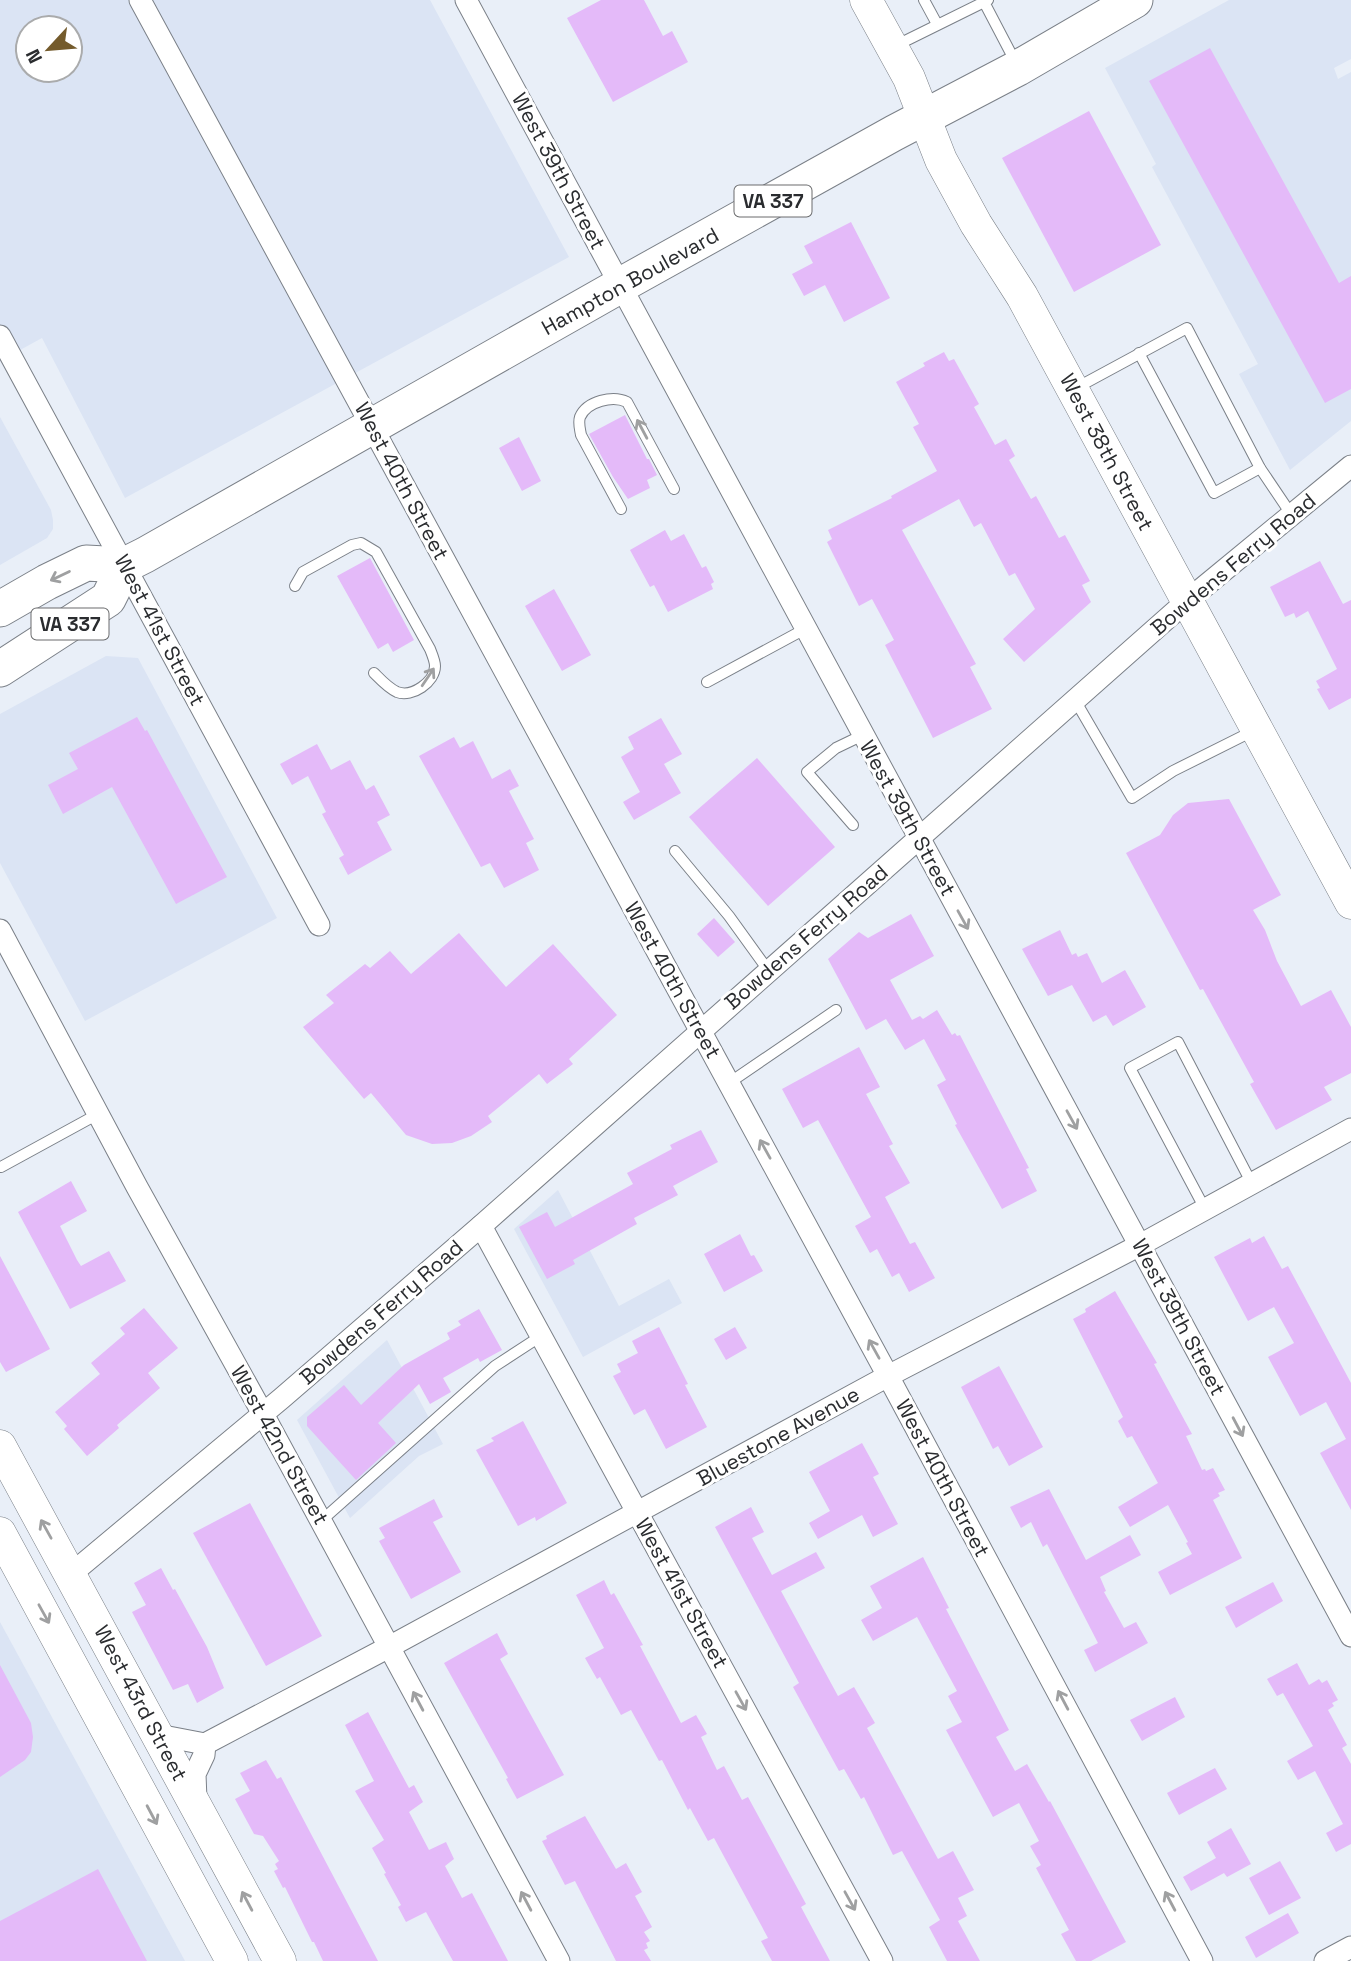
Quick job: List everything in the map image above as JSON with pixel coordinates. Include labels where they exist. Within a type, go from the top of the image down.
[{"type":"main road","name":"Hampton Boulevard","points":[[125,565],[621,285],[925,116],[1018,68],[1135,0]]},
{"type":"main road","name":"VA 337","points":[[0,609],[86,563],[125,565],[108,599],[0,669]]},
{"type":"street","name":"West 40th Street","points":[[140,0],[373,425],[1202,1961]]},
{"type":"street","name":"West 39th Street","points":[[466,0],[1351,1636]]},
{"type":"street","name":"West 38th Street","points":[[866,0],[909,78],[942,160],[976,224],[1022,296],[1351,903]]},
{"type":"street","name":"West 41st Street","points":[[0,336],[319,925]]},
{"type":"street","name":"Bowdens Ferry Road","points":[[71,1574],[264,1414],[481,1226],[1188,600],[1351,466]]},
{"type":"street","name":"West 42nd Street","points":[[0,930],[559,1961]]},
{"type":"street","name":"Bluestone Avenue","points":[[205,1744],[888,1376],[1140,1245],[1351,1129]]},
{"type":"street","name":"West 41st Street","points":[[481,1226],[882,1961]]},
{"type":"street","name":"West 43rd Street","points":[[0,1446],[280,1961]]},
{"type":"street","name":"West 43rd Street","points":[[0,1533],[232,1961]]},
{"type":"street","points":[[158,1735],[205,1744],[204,1755],[195,1774],[196,1806]]},
{"type":"street","points":[[1325,1961],[1351,1947]]},
{"type":"lane","points":[[924,0],[937,24]]},
{"type":"lane","points":[[892,47],[986,1],[1018,68]]},
{"type":"lane","points":[[1073,389],[1187,328],[1260,468],[1291,514]]},
{"type":"lane","points":[[1139,354],[1214,493],[1260,468]]},
{"type":"lane","points":[[621,509],[581,435],[579,424],[581,415],[604,400],[619,398],[627,402],[674,489]]},
{"type":"lane","points":[[295,586],[303,572],[352,545],[361,543],[376,552],[436,664],[433,675],[426,684],[406,694],[397,692],[374,673]]},
{"type":"lane","points":[[707,682],[805,629]]},
{"type":"lane","points":[[1075,700],[1132,798],[1173,771],[1257,729]]},
{"type":"lane","points":[[853,825],[807,772],[836,748],[863,735]]},
{"type":"lane","points":[[675,851],[729,916],[768,970]]},
{"type":"lane","points":[[729,1083],[836,1010]]},
{"type":"lane","points":[[1205,1209],[1130,1068],[1178,1042],[1252,1184]]},
{"type":"lane","points":[[1,1167],[98,1114]]},
{"type":"lane","points":[[321,1521],[495,1366],[541,1336]]},
{"type":"shaded area","points":[[0,0],[430,0],[569,257],[125,498],[42,338],[0,361]]},
{"type":"shaded area","points":[[1229,0],[1351,0],[1351,59],[1334,68],[1338,79],[1351,72],[1351,421],[1290,470],[1239,374],[1258,364],[1152,167],[1156,164],[1105,68]]},
{"type":"shaded area","points":[[0,417],[51,510],[53,529],[47,538],[0,565]]},
{"type":"shaded area","points":[[106,656],[138,658],[277,918],[85,1021],[0,863],[0,714]]},
{"type":"shaded area","points":[[558,1190],[619,1306],[669,1279],[682,1303],[583,1357],[514,1229]]},
{"type":"shaded area","points":[[387,1340],[443,1444],[419,1456],[350,1518],[297,1420]]},
{"type":"shaded area","points":[[0,1622],[119,1840],[185,1961],[0,1961]]},
{"type":"building","points":[[601,0],[644,0],[663,36],[672,31],[688,62],[613,102],[567,18]]},
{"type":"building","points":[[1210,48],[1339,283],[1351,276],[1351,389],[1325,403],[1149,81]]},
{"type":"building","points":[[1089,111],[1161,245],[1074,292],[1002,158]]},
{"type":"building","points":[[851,222],[890,298],[844,322],[825,285],[804,296],[792,274],[813,263],[804,246]]},
{"type":"building","points":[[944,352],[949,361],[954,359],[979,404],[974,407],[995,445],[1006,439],[1015,456],[1009,460],[1031,499],[1036,496],[1059,538],[1065,535],[1090,581],[1082,585],[1091,602],[1024,662],[1003,639],[1035,609],[1015,573],[1009,576],[981,523],[974,527],[959,499],[902,530],[976,664],[970,667],[992,709],[933,738],[885,645],[894,640],[872,599],[859,606],[827,542],[832,539],[828,530],[892,498],[891,496],[937,471],[913,427],[919,424],[896,382]]},
{"type":"building","points":[[625,415],[657,475],[647,480],[650,488],[628,499],[589,434]]},
{"type":"building","points":[[519,437],[541,481],[522,491],[499,448]]},
{"type":"building","points":[[665,530],[671,541],[684,534],[702,568],[706,566],[714,582],[711,584],[713,589],[668,612],[654,585],[650,587],[630,550]]},
{"type":"building","points":[[370,558],[414,640],[393,652],[388,643],[378,649],[337,576]]},
{"type":"building","points":[[1320,561],[1343,604],[1351,600],[1351,698],[1329,710],[1317,689],[1320,688],[1316,681],[1337,669],[1308,611],[1296,618],[1294,613],[1285,617],[1270,587]]},
{"type":"building","points":[[554,589],[591,655],[562,671],[525,606]]},
{"type":"building","points":[[137,717],[145,731],[147,730],[227,877],[176,904],[112,787],[63,814],[48,785],[78,769],[69,753]]},
{"type":"building","points":[[661,718],[682,754],[664,764],[681,793],[634,820],[623,802],[640,792],[621,757],[634,749],[628,737]]},
{"type":"building","points":[[454,737],[460,748],[473,741],[492,779],[510,769],[519,786],[509,791],[534,839],[526,843],[539,870],[504,888],[490,863],[481,867],[419,756]]},
{"type":"building","points":[[317,744],[331,770],[350,760],[366,790],[374,785],[390,815],[377,822],[392,850],[348,875],[339,858],[344,855],[322,814],[326,812],[308,776],[292,785],[280,764]]},
{"type":"building","points":[[757,758],[835,847],[768,906],[689,817]]},
{"type":"building","points":[[1229,799],[1281,895],[1253,910],[1301,1006],[1331,990],[1351,1027],[1351,1073],[1324,1087],[1332,1100],[1276,1130],[1250,1084],[1254,1082],[1203,989],[1200,990],[1126,853],[1160,835],[1173,815],[1188,803]]},
{"type":"building","points":[[911,914],[934,956],[890,980],[912,1020],[920,1016],[923,1019],[937,1010],[952,1035],[960,1035],[1029,1168],[1026,1169],[1037,1191],[1002,1209],[955,1125],[957,1124],[937,1085],[946,1080],[924,1039],[905,1050],[886,1019],[866,1030],[828,959],[859,932],[868,938]]},
{"type":"building","points":[[714,918],[735,942],[718,957],[697,934]]},
{"type":"building","points":[[1060,930],[1072,955],[1076,953],[1078,957],[1087,953],[1102,983],[1125,970],[1146,1007],[1113,1026],[1106,1015],[1093,1022],[1072,985],[1048,996],[1022,949]]},
{"type":"building","points":[[459,933],[506,987],[553,944],[617,1015],[569,1059],[573,1064],[547,1084],[539,1074],[488,1116],[492,1122],[471,1136],[452,1143],[432,1144],[406,1135],[371,1093],[364,1099],[303,1027],[334,1003],[326,995],[365,964],[370,968],[390,951],[411,974]]},
{"type":"building","points":[[859,1047],[880,1087],[866,1094],[893,1144],[889,1146],[910,1183],[885,1197],[910,1244],[915,1242],[935,1278],[909,1292],[899,1273],[892,1277],[877,1249],[870,1253],[855,1226],[871,1217],[818,1120],[803,1128],[782,1089]]},
{"type":"building","points":[[701,1130],[718,1162],[673,1186],[678,1195],[634,1218],[637,1224],[573,1260],[575,1264],[547,1279],[519,1227],[547,1212],[555,1227],[633,1184],[627,1173],[672,1149],[670,1145]]},
{"type":"building","points":[[71,1181],[87,1211],[60,1226],[77,1260],[81,1266],[109,1251],[126,1281],[70,1309],[18,1212]]},
{"type":"building","points":[[740,1234],[751,1256],[754,1255],[763,1271],[724,1292],[704,1254]]},
{"type":"building","points":[[1264,1236],[1282,1269],[1288,1266],[1351,1383],[1351,1510],[1320,1453],[1346,1439],[1326,1402],[1300,1416],[1268,1357],[1294,1343],[1274,1307],[1248,1321],[1214,1257],[1250,1238],[1252,1243]]},
{"type":"building","points":[[0,1256],[50,1349],[6,1372],[0,1362]]},
{"type":"building","points":[[1115,1291],[1157,1363],[1154,1364],[1192,1434],[1186,1436],[1202,1470],[1213,1468],[1225,1490],[1218,1493],[1220,1496],[1213,1500],[1242,1558],[1170,1595],[1158,1572],[1192,1554],[1186,1543],[1188,1542],[1168,1505],[1130,1527],[1118,1507],[1158,1483],[1132,1436],[1127,1438],[1118,1421],[1123,1417],[1073,1319]]},
{"type":"building","points":[[144,1308],[178,1348],[148,1373],[160,1388],[117,1425],[119,1428],[87,1456],[64,1429],[67,1426],[55,1412],[100,1374],[91,1363],[125,1334],[120,1328]]},
{"type":"building","points":[[479,1309],[502,1350],[480,1362],[478,1358],[443,1378],[451,1392],[430,1404],[419,1384],[378,1423],[396,1443],[356,1480],[307,1426],[307,1417],[344,1385],[361,1405],[404,1365],[450,1339],[447,1333],[461,1325],[458,1321]]},
{"type":"building","points":[[659,1327],[707,1427],[666,1449],[645,1409],[634,1415],[613,1376],[621,1372],[617,1364],[638,1353],[632,1341]]},
{"type":"building","points":[[735,1327],[747,1348],[726,1360],[714,1339]]},
{"type":"building","points":[[999,1366],[1043,1447],[1009,1466],[998,1446],[993,1449],[961,1387]]},
{"type":"building","points":[[523,1421],[567,1503],[536,1521],[535,1517],[518,1526],[476,1450],[494,1441],[491,1438]]},
{"type":"building","points":[[862,1443],[879,1474],[873,1477],[898,1524],[873,1537],[862,1515],[818,1539],[809,1523],[830,1511],[809,1472]]},
{"type":"building","points":[[1049,1489],[1086,1560],[1130,1535],[1141,1555],[1100,1577],[1106,1591],[1104,1592],[1124,1628],[1136,1622],[1148,1643],[1095,1672],[1084,1650],[1098,1643],[1047,1544],[1043,1547],[1031,1522],[1021,1528],[1010,1507]]},
{"type":"building","points":[[434,1499],[443,1517],[433,1522],[461,1572],[411,1599],[379,1541],[385,1538],[379,1528]]},
{"type":"building","points":[[250,1503],[322,1636],[266,1666],[193,1533]]},
{"type":"building","points":[[751,1507],[764,1532],[752,1538],[772,1575],[816,1552],[825,1568],[781,1591],[838,1696],[854,1687],[875,1723],[867,1728],[938,1859],[953,1851],[974,1890],[958,1898],[967,1916],[958,1921],[980,1961],[947,1961],[929,1927],[940,1920],[902,1851],[893,1855],[864,1797],[861,1799],[844,1769],[839,1771],[793,1687],[799,1683],[715,1527]]},
{"type":"building","points":[[923,1557],[949,1608],[946,1609],[1009,1730],[996,1737],[1015,1771],[1027,1764],[1050,1801],[1126,1942],[1091,1961],[1076,1961],[1061,1934],[1069,1930],[1036,1868],[1041,1865],[1030,1846],[1039,1841],[1019,1803],[993,1817],[946,1730],[962,1722],[948,1696],[957,1691],[917,1617],[873,1641],[861,1620],[882,1608],[870,1586]]},
{"type":"building","points":[[161,1568],[207,1647],[224,1688],[197,1703],[188,1684],[173,1690],[132,1612],[146,1605],[134,1583]]},
{"type":"building","points":[[604,1580],[643,1645],[640,1646],[681,1723],[696,1715],[707,1734],[701,1737],[717,1770],[724,1766],[742,1800],[748,1797],[806,1904],[801,1907],[830,1961],[772,1961],[761,1941],[768,1938],[714,1838],[708,1841],[631,1710],[621,1715],[600,1677],[597,1679],[585,1658],[604,1648],[576,1595]]},
{"type":"building","points":[[1273,1582],[1283,1601],[1236,1628],[1225,1607]]},
{"type":"building","points":[[497,1633],[508,1654],[500,1659],[564,1775],[517,1799],[444,1663]]},
{"type":"building","points":[[1297,1663],[1309,1685],[1319,1679],[1322,1683],[1327,1680],[1338,1700],[1332,1703],[1334,1706],[1328,1710],[1347,1745],[1342,1748],[1351,1764],[1351,1844],[1336,1852],[1326,1833],[1343,1824],[1315,1771],[1298,1780],[1287,1761],[1313,1746],[1283,1693],[1277,1696],[1267,1679]]},
{"type":"building","points":[[0,1665],[31,1723],[33,1737],[31,1752],[25,1760],[0,1777]]},
{"type":"building","points":[[1175,1697],[1185,1717],[1142,1741],[1130,1720]]},
{"type":"building","points":[[368,1712],[409,1788],[414,1785],[423,1802],[409,1812],[429,1850],[446,1842],[454,1859],[445,1866],[462,1898],[472,1893],[508,1961],[453,1961],[426,1912],[406,1922],[398,1907],[401,1905],[372,1848],[384,1840],[355,1791],[374,1781],[345,1725]]},
{"type":"building","points":[[266,1760],[277,1779],[281,1777],[378,1961],[323,1961],[312,1942],[285,1887],[283,1888],[274,1871],[278,1869],[275,1864],[279,1861],[263,1836],[254,1834],[235,1799],[250,1791],[240,1773]]},
{"type":"building","points":[[1215,1768],[1227,1789],[1179,1815],[1167,1793]]},
{"type":"building","points":[[585,1816],[616,1869],[626,1863],[642,1892],[635,1896],[652,1927],[644,1932],[650,1941],[646,1943],[648,1948],[644,1950],[651,1961],[616,1961],[575,1881],[565,1885],[542,1841],[547,1839],[546,1836]]},
{"type":"building","points":[[1231,1828],[1251,1864],[1227,1877],[1224,1873],[1191,1891],[1183,1877],[1216,1858],[1207,1842]]},
{"type":"building","points":[[1280,1861],[1301,1898],[1269,1915],[1249,1878]]},
{"type":"building","points":[[98,1869],[147,1961],[0,1961],[0,1921]]},
{"type":"building","points":[[1288,1913],[1299,1933],[1256,1958],[1245,1937]]}]
